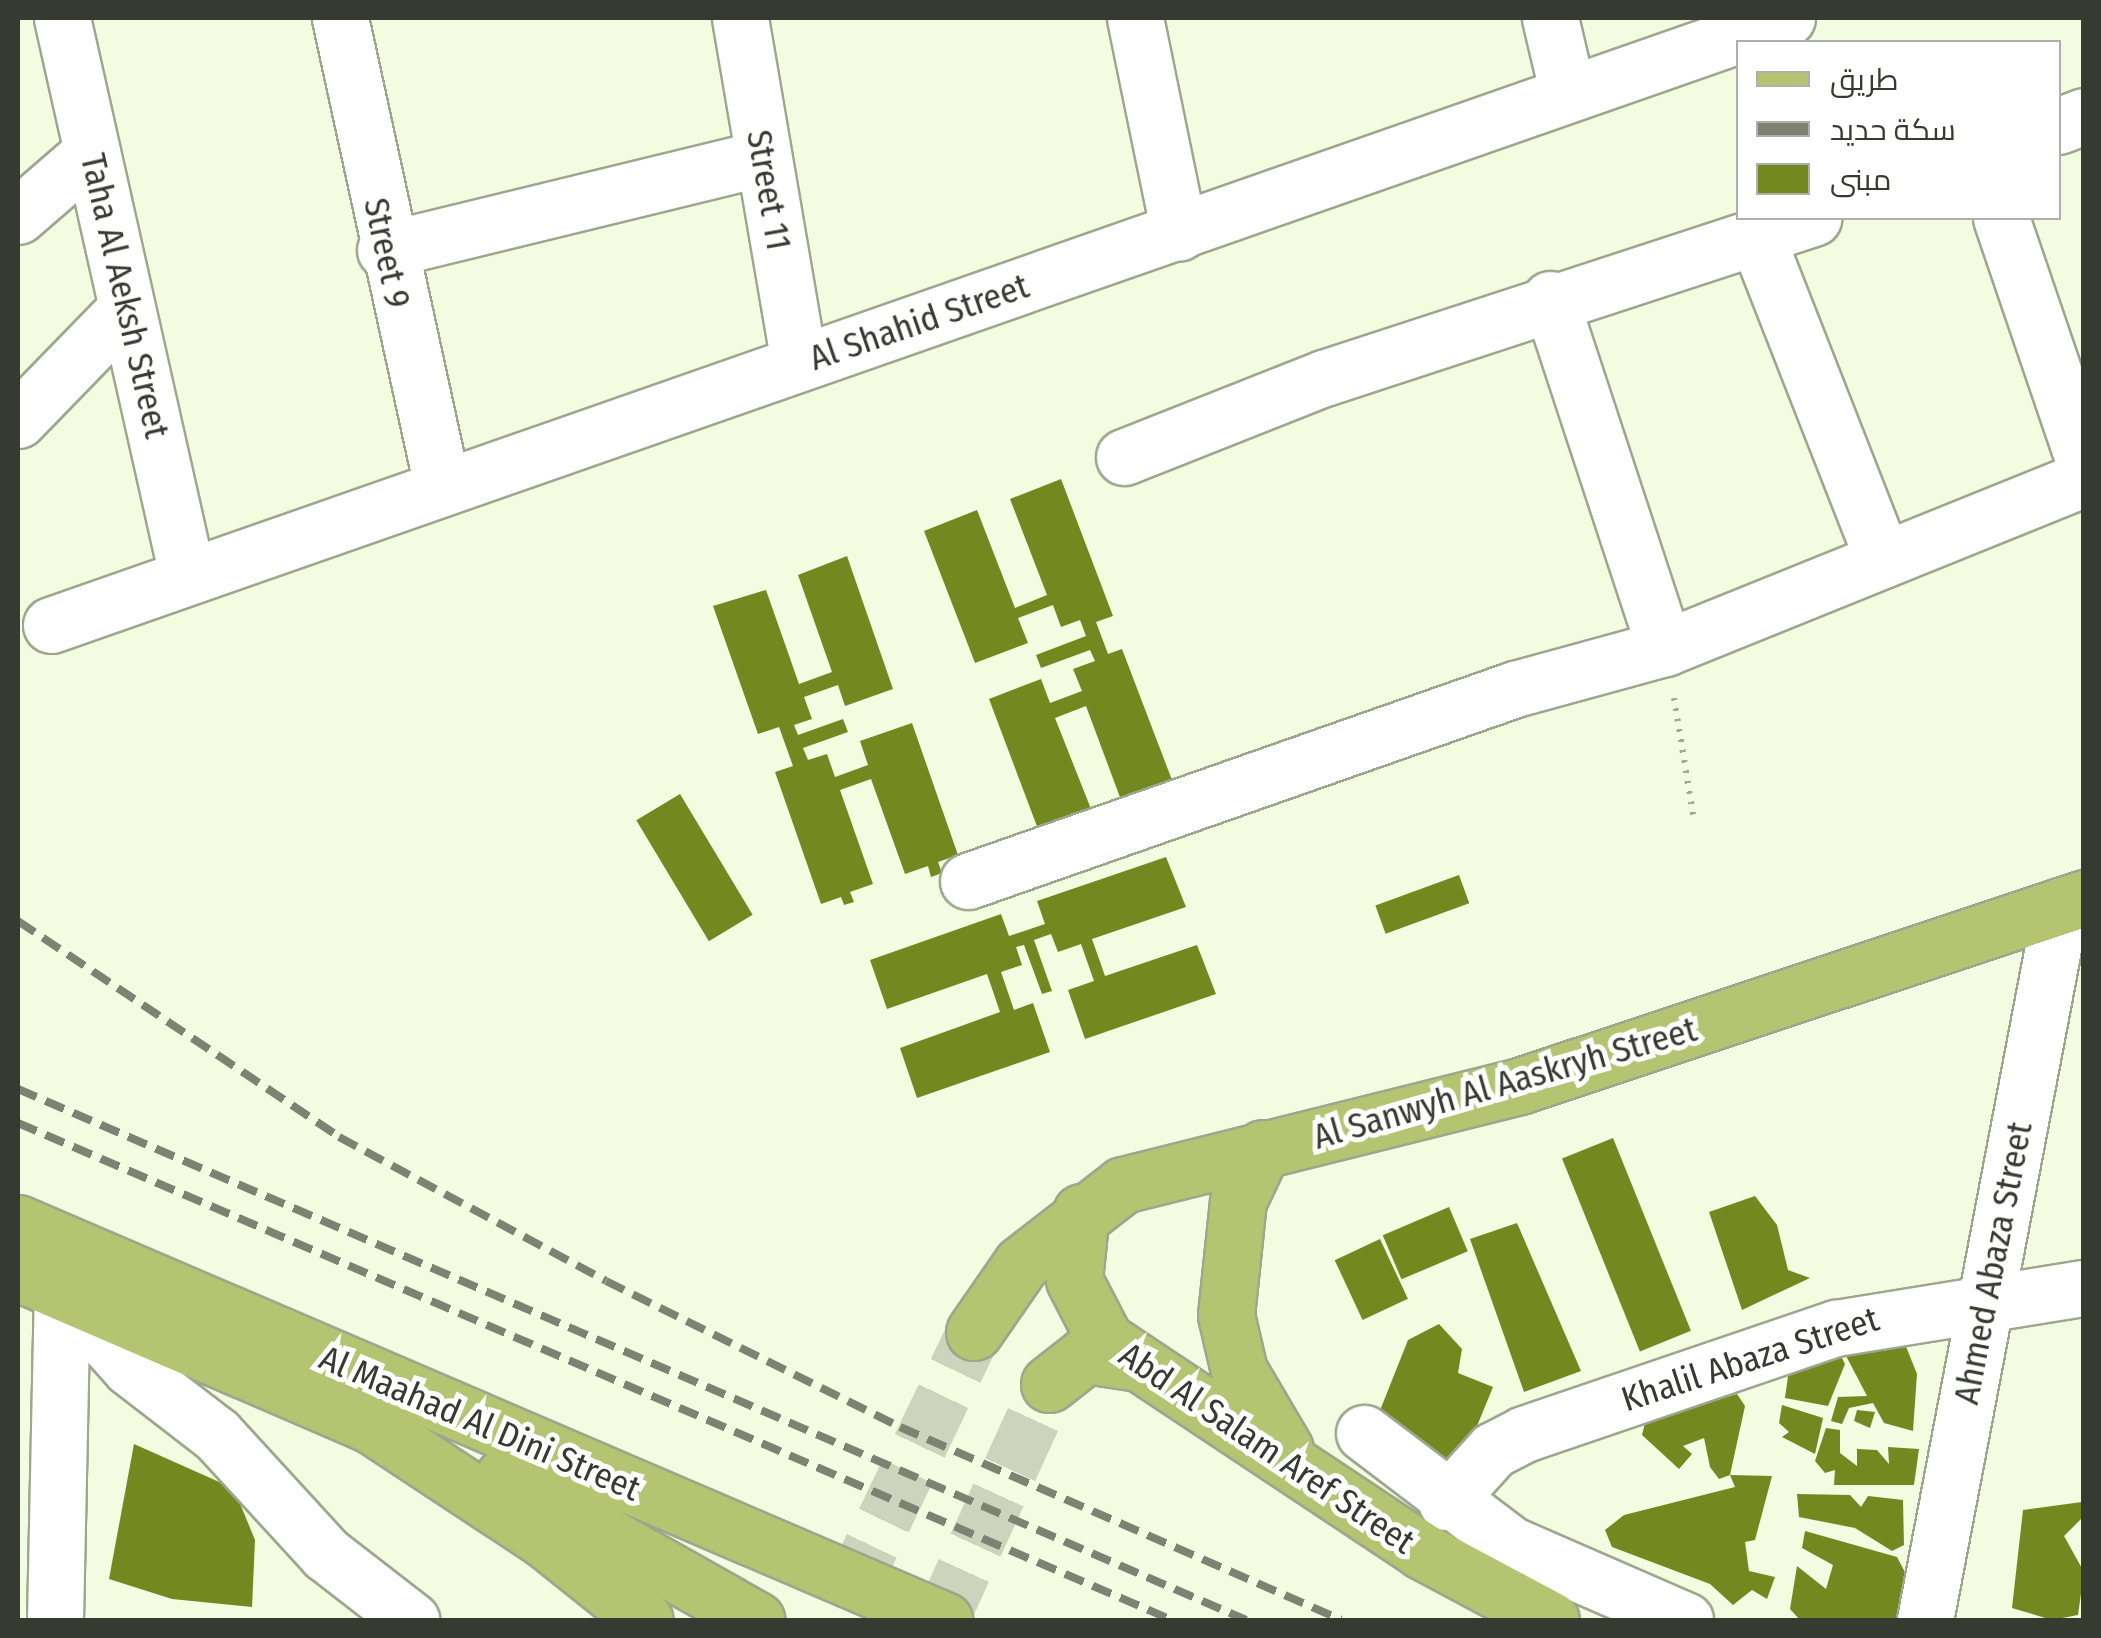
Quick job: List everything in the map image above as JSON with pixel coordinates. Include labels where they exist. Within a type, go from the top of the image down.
[{"type":"main road","name":"Al Sanwyh Al Aaskryh Street","points":[[974,1332],[1020,1264],[1081,1212],[1184,1163],[1263,1148],[1628,1054],[2072,902]]},
{"type":"main road","points":[[1263,1148],[1234,1220],[1226,1315],[1240,1372],[1300,1469]]},
{"type":"main road","name":"Abd Al Salam Aref Street","points":[[1081,1212],[1074,1280],[1085,1312],[1132,1362],[1422,1551],[1552,1620]]},
{"type":"main road","name":"Al Maahad Al Dini Street","points":[[18,1224],[944,1620]]},
{"type":"main road","name":"Al Maahad Al Dini Street","points":[[40,1283],[371,1425],[544,1539],[645,1620]]},
{"type":"main road","points":[[1049,1384],[1086,1354],[1132,1362]]},
{"type":"main road","points":[[371,1425],[612,1531],[757,1620]]},
{"type":"street","name":"Taha Al Aeksh Street","points":[[62,18],[187,576]]},
{"type":"street","name":"Street 9","points":[[340,18],[385,250],[442,488]]},
{"type":"street","name":"Street 11","points":[[740,18],[799,362]]},
{"type":"street","points":[[1135,18],[1179,233]]},
{"type":"street","points":[[1550,18],[1568,90]]},
{"type":"street","name":"Al Shahid Street","points":[[51,625],[1179,233],[1568,90],[1787,18]]},
{"type":"street","points":[[18,216],[92,152]]},
{"type":"street","points":[[385,250],[762,158]]},
{"type":"street","points":[[1124,457],[1550,300],[1807,220]]},
{"type":"street","points":[[2002,220],[2084,462]]},
{"type":"street","points":[[1758,238],[1883,559]]},
{"type":"street","points":[[1550,300],[1666,648]]},
{"type":"street","points":[[18,420],[127,308]]},
{"type":"street","points":[[968,881],[1515,689],[1666,648],[2084,479]]},
{"type":"street","name":"Ahmed Abaza Street","points":[[1925,1620],[1985,1301],[2072,902]]},
{"type":"street","points":[[40,1283],[55,1620]]},
{"type":"street","points":[[40,1283],[130,1368],[217,1434],[326,1554],[410,1620]]},
{"type":"street","name":"Khalil Abaza Street","points":[[1446,1502],[1493,1450],[1524,1434],[1873,1316],[2084,1288]]},
{"type":"street","name":"Abd Al Salam Aref Street","points":[[1364,1433],[1446,1502],[1578,1578],[1685,1620]]},
{"type":"path","points":[[1666,648],[1694,820]]},
{"type":"building","points":[[1061,479],[1113,616],[1096,622],[1108,654],[1122,649],[1172,780],[1121,800],[1086,706],[1055,718],[1091,809],[1038,829],[989,699],[1041,679],[1050,703],[1082,691],[1073,669],[1095,661],[1090,650],[1041,668],[1036,655],[1086,636],[1080,620],[1061,627],[1053,605],[1018,618],[1028,643],[975,663],[924,531],[977,510],[1015,608],[1047,595],[1010,499]]},
{"type":"building","points":[[847,556],[893,689],[845,706],[838,685],[804,697],[812,719],[794,725],[798,735],[843,719],[848,732],[803,748],[808,760],[827,754],[835,777],[868,765],[860,741],[912,723],[958,855],[938,862],[942,873],[931,877],[928,866],[905,874],[871,779],[840,790],[873,884],[850,892],[854,902],[844,905],[841,897],[821,904],[775,772],[793,766],[779,727],[758,734],[713,606],[766,590],[799,684],[832,672],[798,575]]},
{"type":"building","points":[[680,794],[753,915],[709,941],[636,820]]},
{"type":"building","points":[[1166,857],[1186,907],[1092,939],[1105,976],[1197,945],[1216,994],[1085,1039],[1068,990],[1094,981],[1081,944],[1058,952],[1051,934],[1034,940],[1052,991],[1042,994],[1024,945],[1016,947],[1022,965],[1001,972],[1014,1010],[1033,1003],[1050,1052],[917,1098],[900,1048],[1000,1012],[987,974],[887,1009],[870,960],[1001,914],[1009,936],[1045,924],[1037,901]]},
{"type":"building","points":[[1459,875],[1469,903],[1386,934],[1375,905]]},
{"type":"building","points":[[1613,1138],[1691,1331],[1640,1351],[1562,1159]]},
{"type":"building","points":[[1755,1196],[1777,1225],[1788,1270],[1810,1278],[1742,1310],[1709,1212]]},
{"type":"building","points":[[1449,1207],[1468,1251],[1401,1279],[1383,1235]]},
{"type":"building","points":[[1517,1223],[1581,1371],[1524,1392],[1470,1239]]},
{"type":"building","points":[[1380,1239],[1408,1299],[1363,1320],[1335,1260]]},
{"type":"building","points":[[1439,1324],[1462,1349],[1458,1373],[1493,1387],[1461,1465],[1373,1428],[1408,1340]]},
{"type":"building","points":[[1905,1344],[1917,1374],[1913,1431],[1884,1423],[1873,1403],[1849,1408],[1842,1424],[1831,1421],[1838,1397],[1867,1396],[1844,1352]]},
{"type":"building","points":[[1837,1348],[1845,1364],[1828,1406],[1785,1398],[1790,1362]]},
{"type":"building","points":[[1737,1394],[1745,1406],[1730,1475],[1719,1479],[1710,1467],[1704,1438],[1683,1446],[1692,1454],[1679,1469],[1642,1435],[1646,1419]]},
{"type":"building","points":[[1782,1405],[1823,1418],[1815,1454],[1782,1437],[1789,1432],[1779,1423]]},
{"type":"building","points":[[1857,1410],[1875,1412],[1870,1428],[1854,1421]]},
{"type":"building","points":[[1826,1428],[1840,1430],[1840,1453],[1857,1466],[1857,1449],[1877,1450],[1889,1464],[1888,1447],[1919,1449],[1914,1485],[1834,1485],[1835,1470],[1825,1473],[1815,1461]]},
{"type":"building","points":[[134,1444],[226,1485],[239,1501],[255,1540],[252,1607],[172,1599],[109,1579]]},
{"type":"building","points":[[1730,1475],[1772,1476],[1755,1540],[1745,1542],[1749,1571],[1775,1577],[1767,1599],[1752,1590],[1733,1605],[1710,1584],[1612,1547],[1605,1530],[1624,1515],[1735,1487]]},
{"type":"building","points":[[1797,1494],[1850,1495],[1861,1507],[1868,1496],[1903,1500],[1904,1545],[1892,1551],[1855,1528],[1799,1517]]},
{"type":"building","points":[[2082,1502],[2084,1516],[2064,1536],[2084,1572],[2078,1615],[2052,1620],[2012,1608],[2023,1510]]},
{"type":"building","points":[[1805,1531],[1897,1557],[1907,1576],[1898,1620],[1800,1620],[1790,1609],[1797,1566],[1826,1589],[1833,1565],[1802,1548]]},
{"type":"tunnel","points":[[848,1595],[974,1332]]},
{"type":"tunnel","points":[[941,1620],[1049,1384]]},
{"type":"railway","points":[[18,921],[339,1137],[606,1281],[900,1427],[1341,1620]]},
{"type":"railway","points":[[18,1089],[1246,1620]]},
{"type":"railway","points":[[18,1123],[1172,1620]]}]
